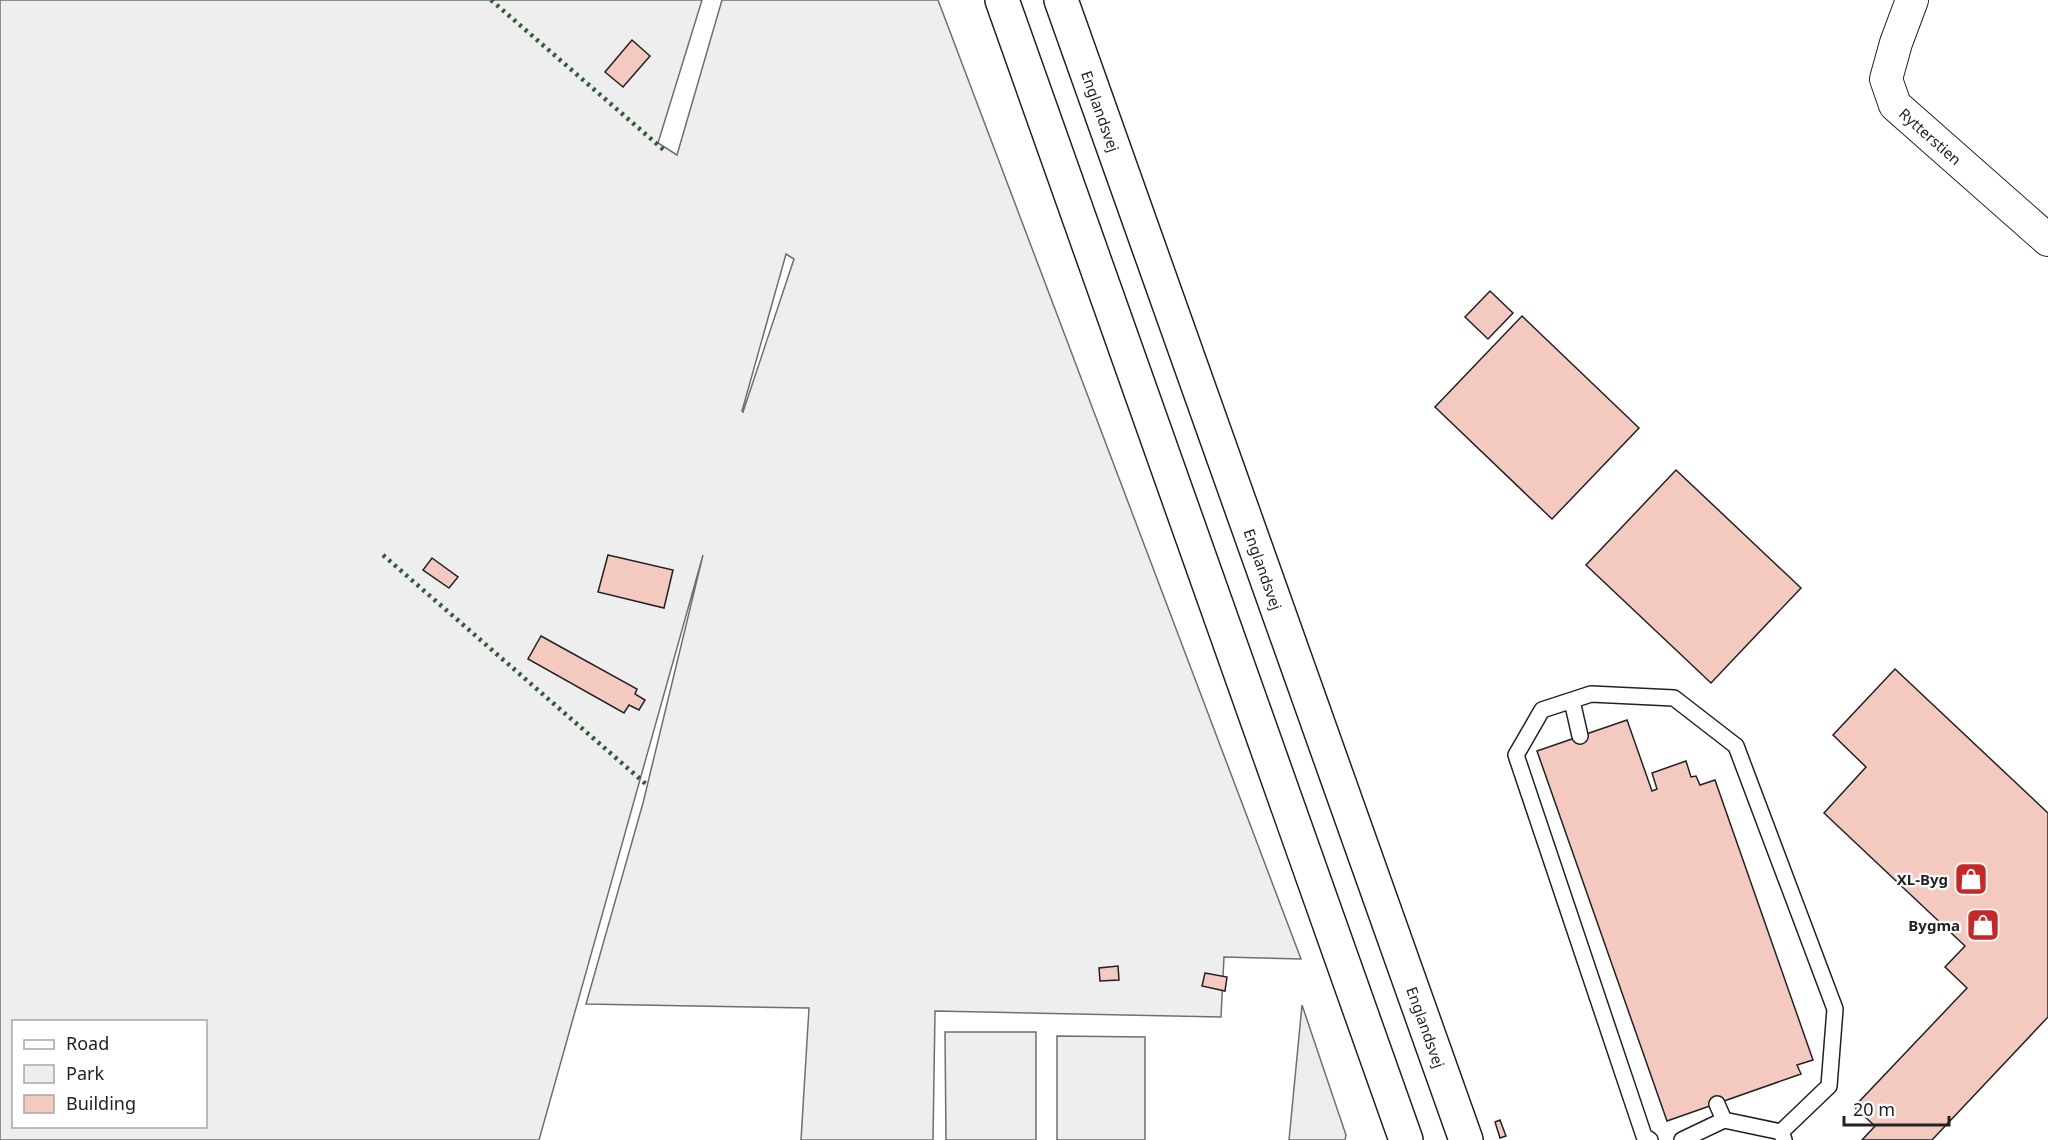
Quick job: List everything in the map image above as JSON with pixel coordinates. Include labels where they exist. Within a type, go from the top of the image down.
[{"type":"main road","points":[[1002,0],[1406,1140]]},
{"type":"main road","name":"Englandsvej","points":[[1061,0],[1466,1140]]},
{"type":"street","name":"Rytterstien","points":[[1912,0],[1886,79],[1895,105],[2048,240]]},
{"type":"lane","points":[[1650,1140],[1644,1136],[1516,755],[1542,710],[1591,694],[1674,698],[1737,747],[1835,1009],[1829,1086],[1783,1136],[1724,1120],[1682,1140]]},
{"type":"lane","points":[[1572,701],[1580,736]]},
{"type":"lane","points":[[1718,1104],[1724,1120]]},
{"type":"green space","points":[[0,0],[702,0],[658,143],[677,155],[722,0],[938,0],[1301,959],[1224,957],[1221,1017],[935,1011],[933,1140],[801,1140],[809,1008],[586,1004],[643,803],[703,555],[539,1140],[0,1140]],"holes":[[[786,254],[794,259],[743,412]]]},
{"type":"green space","points":[[945,1032],[1036,1032],[1036,1140],[946,1140]]},
{"type":"green space","points":[[1057,1036],[1145,1037],[1145,1140],[1057,1140]]},
{"type":"shaded area","points":[[1302,1005],[1346,1135],[1345,1140],[1289,1140]]},
{"type":"building","points":[[632,40],[650,56],[623,87],[605,72]]},
{"type":"building","points":[[1490,291],[1513,313],[1488,339],[1465,317]]},
{"type":"building","points":[[1522,316],[1639,428],[1552,519],[1435,407]]},
{"type":"building","points":[[1676,470],[1801,588],[1711,683],[1586,565]]},
{"type":"building","points":[[608,555],[673,570],[664,608],[598,592]]},
{"type":"building","points":[[432,558],[458,577],[449,588],[423,570]]},
{"type":"building","points":[[541,636],[637,689],[635,694],[645,700],[639,710],[629,705],[624,713],[528,659]]},
{"type":"building","name":"XL-Byg","points":[[1895,669],[2048,813],[2048,1017],[1932,1140],[1862,1140],[1875,1126],[1854,1107],[1967,988],[1945,967],[1965,946],[1824,813],[1866,767],[1833,735]]},
{"type":"building","points":[[1627,720],[1652,791],[1657,789],[1652,773],[1686,761],[1691,777],[1696,776],[1700,785],[1715,780],[1813,1060],[1797,1065],[1801,1074],[1667,1121],[1537,751]]},
{"type":"building","points":[[1118,966],[1119,980],[1100,981],[1099,968]]},
{"type":"building","points":[[1205,973],[1227,977],[1225,991],[1202,986]]},
{"type":"building","points":[[1500,1120],[1506,1136],[1500,1138],[1495,1122]]},
{"type":"hedge","points":[[491,0],[665,151]]},
{"type":"hedge","points":[[383,555],[647,785]]},
{"type":"place","name":"XL-Byg","points":[[1971,879]]},
{"type":"place","name":"Bygma","points":[[1983,925]]}]
